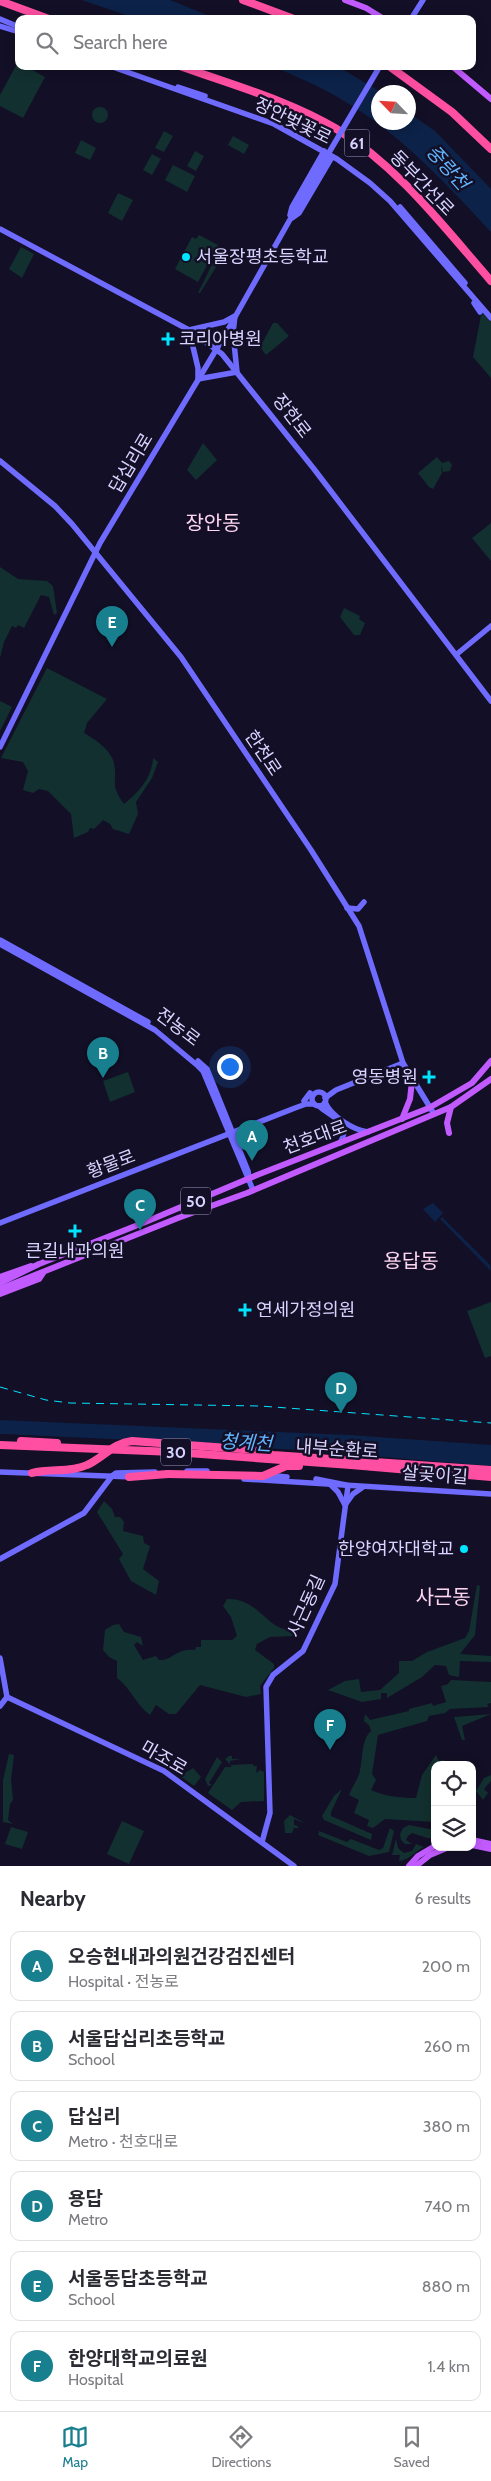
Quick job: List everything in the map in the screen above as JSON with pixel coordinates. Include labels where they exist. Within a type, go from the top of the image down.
[{"type":"highway","points":[[244,0],[283,15]]},
{"type":"highway","points":[[0,1],[39,15]]},
{"type":"highway","points":[[0,6],[27,10]]},
{"type":"highway","name":"동부간선로","points":[[191,70],[301,111],[348,136],[374,155],[403,181],[491,281]]},
{"type":"highway","points":[[394,70],[452,112],[491,149]]},
{"type":"highway","name":"내부순환로","points":[[0,1440],[273,1455],[491,1470]]},
{"type":"highway","points":[[32,1473],[42,1470],[70,1470],[89,1464],[111,1448],[128,1442],[248,1449],[273,1455]]},
{"type":"highway","name":"내부순환로","points":[[0,1446],[174,1452],[491,1477]]},
{"type":"highway","points":[[129,1477],[168,1474],[263,1476],[286,1466],[351,1465]]},
{"type":"main road","points":[[345,0],[366,8],[377,15]]},
{"type":"main road","points":[[414,15],[423,0]]},
{"type":"main road","points":[[1,24],[15,26]]},
{"type":"main road","points":[[1,24],[15,30]]},
{"type":"main road","name":"장안벚꽃로","points":[[121,70],[274,124],[332,156],[370,183],[390,201],[454,278],[491,318]]},
{"type":"main road","name":"장안벚꽃로","points":[[132,70],[274,121],[334,153],[373,181],[397,203],[491,313]]},
{"type":"main road","name":"답십리로","points":[[0,747],[96,552],[378,70]]},
{"type":"main road","points":[[457,70],[491,99]]},
{"type":"main road","points":[[290,219],[292,209],[324,151]]},
{"type":"main road","points":[[290,219],[300,213],[332,156]]},
{"type":"main road","name":"장한로","points":[[0,229],[189,330],[216,349],[237,372],[457,654],[491,701]]},
{"type":"main road","points":[[454,278],[480,312]]},
{"type":"main road","points":[[235,316],[233,333],[237,372],[198,379],[198,368],[189,330],[228,321],[235,316]]},
{"type":"main road","name":"한천로","points":[[0,462],[55,506],[96,552],[181,657],[359,926],[403,1063],[412,1081],[434,1114]]},
{"type":"main road","points":[[457,654],[491,626]]},
{"type":"main road","points":[[347,908],[358,909],[364,902]]},
{"type":"main road","name":"전농로","points":[[0,940],[157,1027],[207,1069],[253,1190]]},
{"type":"main road","name":"전농로","points":[[0,944],[155,1030],[203,1072],[231,1133]]},
{"type":"main road","name":"천호대로","points":[[0,1283],[39,1264],[249,1180],[257,1175],[429,1108],[472,1083],[491,1061]]},
{"type":"main road","name":"황물로","points":[[0,1223],[319,1099],[336,1090],[403,1063]]},
{"type":"main road","name":"천호대로","points":[[0,1289],[146,1230],[253,1190],[451,1107],[491,1079]]},
{"type":"main road","points":[[402,1119],[410,1099],[412,1081]]},
{"type":"main road","points":[[319,1099],[341,1121],[345,1132],[342,1143]]},
{"type":"main road","points":[[319,1099],[341,1121],[356,1130],[370,1132]]},
{"type":"main road","name":"황물로","points":[[231,1133],[237,1128],[304,1101],[319,1099]]},
{"type":"main road","points":[[449,1133],[447,1123],[451,1107]]},
{"type":"main road","points":[[0,1276],[39,1264]]},
{"type":"main road","points":[[0,1294],[39,1278],[45,1271]]},
{"type":"main road","name":"살곶이길","points":[[0,1472],[129,1477],[204,1478],[240,1476],[312,1478],[340,1482],[348,1486]]},
{"type":"main road","name":"살곶이길","points":[[112,1476],[116,1473],[130,1472],[213,1472],[331,1485],[490,1494]]},
{"type":"main road","points":[[204,1478],[206,1474],[213,1472]]},
{"type":"main road","points":[[0,1559],[84,1514],[112,1476]]},
{"type":"main road","points":[[331,1485],[338,1492],[345,1505],[353,1494],[365,1486]]},
{"type":"main road","name":"사근동길","points":[[262,1842],[270,1819],[266,1687],[273,1675],[302,1651],[333,1589],[348,1486]]},
{"type":"main road","points":[[0,1658],[7,1698],[0,1706]]},
{"type":"main road","name":"마조로","points":[[7,1698],[164,1771],[294,1866]]},
{"type":"main road","points":[[476,1841],[491,1844]]},
{"type":"main road","points":[[476,1846],[491,1849]]},
{"type":"main road","points":[[409,1866],[418,1856],[431,1848]]},
{"type":"main road","points":[[416,1866],[430,1855],[440,1851]]},
{"type":"green space","points":[[15,68],[15,70],[32,70],[45,77],[23,118],[0,106],[0,95]]},
{"type":"green space","points":[[97,107],[103,107],[108,112],[106,121],[97,123],[92,118],[92,112]]},
{"type":"green space","points":[[164,131],[173,136],[164,152],[155,148]]},
{"type":"green space","points":[[233,136],[249,145],[244,154],[228,145]]},
{"type":"green space","points":[[81,140],[96,148],[90,160],[75,153]]},
{"type":"green space","points":[[195,151],[204,156],[196,171],[187,166]]},
{"type":"green space","points":[[152,154],[161,159],[152,175],[143,170]]},
{"type":"green space","points":[[173,165],[195,176],[187,192],[165,180]]},
{"type":"green space","points":[[118,193],[133,200],[122,221],[108,213]]},
{"type":"green space","points":[[199,235],[218,245],[198,282],[175,269],[192,237],[196,239]]},
{"type":"green space","points":[[221,246],[226,251],[200,293],[198,293]]},
{"type":"green space","points":[[21,247],[34,254],[22,278],[9,269]]},
{"type":"green space","points":[[484,314],[491,322],[491,378],[473,357],[481,315]]},
{"type":"green space","points":[[273,323],[277,323],[289,336],[266,355],[260,347]]},
{"type":"green space","points":[[203,443],[217,460],[196,480],[187,470]]},
{"type":"green space","points":[[437,457],[442,463],[449,461],[452,465],[450,471],[443,472],[441,464],[442,473],[433,489],[429,487],[418,473]]},
{"type":"green space","points":[[491,523],[491,561],[472,538]]},
{"type":"green space","points":[[0,567],[18,579],[47,581],[53,586],[57,613],[54,615],[49,597],[41,595],[24,628],[18,625],[16,628],[12,626],[4,642],[0,658]]},
{"type":"green space","points":[[344,608],[360,616],[359,619],[365,623],[360,635],[354,635],[340,617]]},
{"type":"green space","points":[[47,668],[107,699],[87,723],[84,733],[102,745],[110,754],[114,763],[115,787],[124,804],[144,784],[150,772],[153,758],[158,762],[152,778],[136,802],[138,814],[129,834],[113,829],[110,824],[103,820],[94,829],[90,828],[88,832],[74,838],[71,814],[48,791],[39,789],[33,793],[23,790],[28,771],[23,762],[1,758]]},
{"type":"green space","points":[[0,701],[12,707],[0,731]]},
{"type":"green space","points":[[128,1072],[135,1092],[110,1102],[103,1081]]},
{"type":"green space","points":[[491,1302],[491,1356],[485,1358],[467,1311]]},
{"type":"green space","points":[[104,1501],[112,1509],[115,1517],[120,1517],[124,1522],[123,1531],[143,1536],[144,1543],[150,1546],[143,1569],[159,1581],[156,1595],[131,1581],[119,1559],[123,1554],[97,1512]]},
{"type":"green space","points":[[477,1585],[480,1586],[475,1635],[460,1654],[491,1656],[491,1662],[460,1661],[459,1677],[449,1675],[446,1666],[435,1665],[422,1677],[387,1698],[387,1693],[381,1693],[381,1699],[362,1702],[328,1690],[345,1681],[359,1679],[361,1692],[380,1690],[399,1673],[399,1661],[412,1661],[427,1652],[465,1638],[469,1631]]},
{"type":"green space","points":[[227,1599],[247,1603],[274,1624],[289,1630],[294,1636],[270,1637],[257,1644],[255,1650],[274,1664],[274,1668],[260,1686],[261,1694],[246,1697],[200,1685],[176,1714],[169,1714],[156,1705],[150,1715],[117,1678],[117,1661],[109,1657],[103,1650],[105,1630],[119,1624],[124,1632],[141,1637],[143,1646],[137,1642],[134,1645],[143,1660],[156,1656],[159,1660],[168,1659],[183,1651],[195,1650],[196,1647],[201,1647],[201,1640],[232,1640],[237,1636],[231,1617],[223,1606]]},
{"type":"green space","points":[[451,1680],[491,1682],[491,1703],[487,1704],[489,1707],[450,1709],[445,1713],[429,1716],[427,1721],[378,1735],[372,1774],[376,1780],[371,1790],[392,1796],[416,1798],[422,1775],[431,1762],[431,1822],[385,1819],[373,1828],[367,1826],[369,1820],[354,1813],[359,1800],[349,1795],[359,1773],[365,1739],[371,1731],[369,1725],[364,1721],[365,1714],[370,1720],[409,1711],[409,1709],[432,1703],[433,1706],[446,1702],[441,1686],[448,1684]]},
{"type":"green space","points":[[491,1714],[462,1726],[465,1740],[462,1740],[454,1717]]},
{"type":"green space","points":[[9,1754],[14,1755],[11,1779],[13,1800],[10,1804],[8,1820],[13,1824],[3,1822],[3,1780]]},
{"type":"green space","points":[[436,1755],[439,1761],[432,1761]]},
{"type":"green space","points":[[232,1756],[232,1759],[241,1759],[230,1761],[230,1765],[225,1759]]},
{"type":"green space","points":[[170,1757],[170,1765],[175,1770],[185,1773],[193,1768],[201,1777],[194,1786],[166,1766]]},
{"type":"green space","points":[[217,1757],[222,1762],[209,1783],[212,1785],[208,1786],[205,1779]]},
{"type":"green space","points":[[253,1764],[253,1766],[257,1766],[256,1773],[260,1770],[264,1772],[264,1801],[241,1802],[232,1810],[208,1793],[225,1767],[232,1767],[230,1765]]},
{"type":"green space","points":[[491,1775],[491,1781],[484,1789],[488,1793],[483,1800],[476,1791],[484,1778]]},
{"type":"green space","points":[[342,1789],[331,1812],[331,1816],[372,1834],[371,1840],[324,1820],[322,1816],[334,1796]]},
{"type":"green space","points":[[290,1815],[306,1824],[294,1819],[294,1825],[298,1826],[298,1828],[294,1828],[292,1833],[285,1833],[284,1821]]},
{"type":"green space","points":[[122,1821],[144,1831],[129,1864],[107,1854]]},
{"type":"green space","points":[[409,1825],[431,1829],[431,1838],[412,1833],[406,1840],[412,1844],[405,1844],[401,1840],[400,1834],[403,1828]]},
{"type":"green space","points":[[11,1827],[28,1832],[22,1849],[5,1844]]},
{"type":"green space","points":[[390,1828],[394,1831],[389,1852],[369,1856],[318,1835],[319,1831],[347,1842],[351,1839],[379,1850],[383,1848]]},
{"type":"green space","points":[[396,1839],[398,1848],[404,1853],[412,1851],[416,1844],[424,1847],[406,1859],[399,1861],[400,1855],[392,1855]]},
{"type":"water","points":[[82,0],[170,0],[207,15],[125,15]]},
{"type":"water","name":"중랑천","points":[[280,70],[344,70],[371,86],[371,119],[337,97],[305,80]]},
{"type":"water","name":"중랑천","points":[[416,118],[435,131],[491,189],[491,232],[441,179],[386,130],[416,130]]},
{"type":"water","points":[[433,1203],[443,1213],[435,1222],[423,1209]]},
{"type":"water","points":[[442,1217],[490,1265],[491,1271],[440,1219]]},
{"type":"water","name":"청계천","points":[[0,1420],[350,1435],[491,1445],[491,1466],[299,1450],[0,1434]]},
{"type":"pier","points":[[0,1434],[200,1443],[491,1467],[299,1452],[0,1437]]},
{"type":"railway","points":[[0,1387],[46,1400],[70,1403],[260,1406],[491,1423]]},
{"type":"place","name":"서울장평초등학교","points":[[186,257]]},
{"type":"place","name":"코리아병원","points":[[168,339]]},
{"type":"place","name":"서울동답초등학교","points":[[112,647]]},
{"type":"place","name":"영동병원","points":[[429,1077]]},
{"type":"place","name":"서울답십리초등학교","points":[[103,1078]]},
{"type":"place","name":"오승현내과의원건강검진센터","points":[[252,1161]]},
{"type":"place","name":"답십리","points":[[140,1230]]},
{"type":"place","name":"큰길내과의원","points":[[75,1231]]},
{"type":"place","name":"연세가정의원","points":[[245,1310]]},
{"type":"place","name":"용답","points":[[341,1413]]},
{"type":"place","name":"한양여자대학교","points":[[464,1549]]},
{"type":"place","name":"한양대학교의료원","points":[[330,1750]]},
{"type":"district","name":"장안동","points":[[213,523]]},
{"type":"district","name":"용답동","points":[[411,1261]]},
{"type":"district","name":"사근동","points":[[443,1597]]}]
